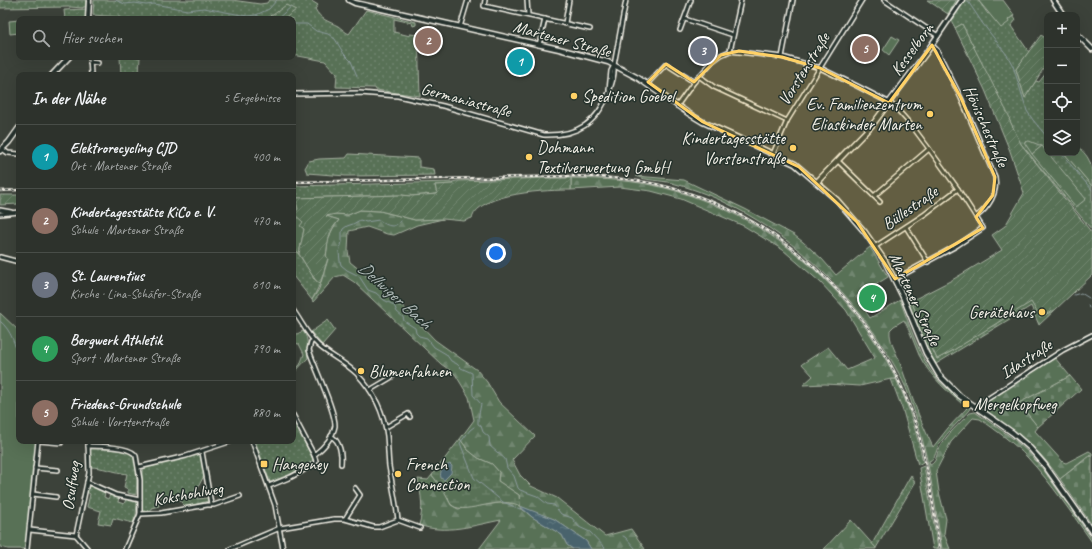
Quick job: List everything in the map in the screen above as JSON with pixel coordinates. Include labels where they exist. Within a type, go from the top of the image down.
[{"type":"street","name":"Martener Straße","points":[[349,0],[364,2],[460,27],[597,59],[614,65],[647,84],[698,119],[795,164],[818,182],[850,214],[876,246],[895,279],[932,365],[948,385],[975,407],[1013,433],[1034,452],[1092,532]]},
{"type":"street","points":[[460,27],[468,0]]},
{"type":"street","points":[[486,0],[484,6],[590,29]]},
{"type":"street","points":[[527,0],[528,15]]},
{"type":"street","points":[[565,23],[569,0]]},
{"type":"street","name":"Germaniastraße","points":[[296,94],[360,93],[398,96],[443,106],[544,135],[568,133],[580,129],[593,119],[605,102],[615,72],[614,65],[626,0]]},
{"type":"street","points":[[680,30],[691,0]]},
{"type":"street","points":[[730,51],[741,0]]},
{"type":"street","points":[[782,57],[793,0]]},
{"type":"street","name":"Vorstenstraße","points":[[774,154],[787,121],[862,0]]},
{"type":"street","points":[[884,0],[938,36]]},
{"type":"street","name":"Kesselborn","points":[[818,182],[869,129],[932,45],[962,0]]},
{"type":"street","points":[[1053,0],[1061,12]]},
{"type":"street","points":[[88,16],[89,1]]},
{"type":"street","points":[[685,19],[733,35]]},
{"type":"street","points":[[539,45],[545,20]]},
{"type":"street","points":[[1080,37],[1092,49]]},
{"type":"street","name":"Hövischestraße","points":[[932,45],[937,50],[961,98],[995,177],[996,188],[993,195],[988,205],[976,216]]},
{"type":"street","points":[[677,106],[694,82],[713,61],[730,51],[782,57],[820,68],[889,103],[912,126],[958,189],[983,228],[956,246],[895,279]]},
{"type":"street","points":[[55,72],[66,60]]},
{"type":"street","points":[[91,72],[90,62],[98,62]]},
{"type":"street","points":[[647,84],[666,64],[694,82]]},
{"type":"street","points":[[699,76],[714,87],[787,121]]},
{"type":"street","points":[[16,132],[1,150],[8,153],[16,154]]},
{"type":"street","points":[[874,196],[929,149]]},
{"type":"street","points":[[838,161],[880,202]]},
{"type":"street","name":"Büllestraße","points":[[876,246],[906,227],[958,189]]},
{"type":"street","points":[[0,210],[16,212]]},
{"type":"street","points":[[0,214],[11,212]]},
{"type":"street","points":[[906,227],[928,262]]},
{"type":"street","points":[[0,257],[16,261]]},
{"type":"street","points":[[296,315],[313,341],[322,349],[350,367],[370,390],[381,412],[386,427],[389,464],[398,520]]},
{"type":"street","name":"Idastraße","points":[[975,407],[1063,350],[1092,335]]},
{"type":"street","points":[[313,341],[311,342],[309,350],[332,410],[335,424],[332,436],[314,455]]},
{"type":"street","points":[[370,390],[392,377]]},
{"type":"street","points":[[386,427],[409,414]]},
{"type":"street","points":[[269,486],[291,477],[315,464],[316,461],[314,455],[296,421]]},
{"type":"street","points":[[332,436],[336,439],[342,455],[341,464]]},
{"type":"street","points":[[27,549],[38,444]]},
{"type":"street","points":[[139,467],[202,452],[220,444]]},
{"type":"street","points":[[253,444],[275,505],[283,549]]},
{"type":"street","points":[[88,446],[131,451],[136,454],[139,467],[140,514],[125,549]]},
{"type":"street","name":"Osulfweg","points":[[76,535],[89,469],[88,446]]},
{"type":"street","points":[[202,452],[211,504]]},
{"type":"street","points":[[35,468],[58,470]]},
{"type":"street","points":[[87,482],[116,494],[140,500]]},
{"type":"street","points":[[345,520],[360,495],[355,488]]},
{"type":"street","points":[[33,494],[56,497]]},
{"type":"street","name":"Kokshohlweg","points":[[140,514],[162,513],[211,504],[214,505],[240,496]]},
{"type":"street","points":[[230,549],[280,528],[334,519],[377,527],[398,520],[420,528]]},
{"type":"street","points":[[30,530],[76,535],[87,548]]},
{"type":"highlighted area","points":[[932,45],[961,98],[995,177],[993,195],[976,217],[983,228],[895,279],[857,222],[799,167],[703,122],[648,82],[666,64],[694,82],[721,55],[739,51],[782,57],[820,68],[889,103]]},
{"type":"green space","points":[[0,0],[86,0],[86,7],[0,8]]},
{"type":"green space","points":[[94,0],[232,0],[260,4],[267,3],[269,0],[310,0],[318,5],[315,9],[322,18],[338,26],[349,34],[366,10],[416,22],[416,25],[413,26],[412,23],[394,19],[394,32],[410,36],[410,34],[418,35],[420,96],[376,90],[375,88],[336,87],[337,74],[325,61],[296,56],[296,16],[93,15]]},
{"type":"green space","points":[[927,0],[956,0],[956,1],[948,14]]},
{"type":"green space","points":[[956,0],[978,0],[988,14],[990,13],[1009,21],[1008,20],[1013,16],[1016,20],[1011,26],[1029,52],[1016,69],[1025,97],[1036,81],[1039,82],[1044,76],[1044,156],[1067,156],[1092,186],[1092,230],[1021,144],[962,24],[955,28],[948,14]]},
{"type":"green space","points":[[978,0],[1003,0],[1014,15],[1008,20],[1009,22],[1001,28]]},
{"type":"green space","points":[[286,5],[296,10],[288,16],[270,16]]},
{"type":"green space","points":[[86,9],[86,16],[65,16],[64,10]]},
{"type":"green space","points":[[16,20],[16,33],[10,34],[9,21]]},
{"type":"green space","points":[[962,24],[1010,118],[1009,119],[1021,144],[1092,233],[1092,275],[1055,310],[1040,317],[1031,302],[937,359],[911,301],[952,280],[1002,250],[992,235],[1005,226],[1024,193],[1010,151],[985,90],[955,28]]},
{"type":"green space","points":[[1041,35],[1044,37],[1044,68],[1025,98],[1016,69]]},
{"type":"green space","points":[[892,36],[899,40],[889,55],[883,50]]},
{"type":"green space","points":[[120,60],[140,60],[139,72],[121,72]]},
{"type":"green space","points":[[1029,141],[1042,146],[1032,154],[1024,142]]},
{"type":"green space","points":[[1042,146],[1044,148],[1044,156],[1050,156],[1086,199],[1076,207],[1032,154]]},
{"type":"green space","points":[[1080,149],[1086,155],[1090,163],[1092,173],[1092,186],[1067,156],[1080,156]]},
{"type":"green space","points":[[349,154],[419,158],[419,167],[434,169],[435,175],[346,176],[307,173],[305,168],[309,161],[346,158]]},
{"type":"green space","points":[[636,176],[684,180],[745,209],[794,235],[822,259],[836,275],[870,247],[888,277],[856,297],[870,318],[900,300],[925,361],[937,379],[970,408],[940,443],[935,456],[929,461],[930,465],[935,460],[939,449],[949,434],[970,413],[975,412],[1011,437],[1027,451],[1043,469],[1092,539],[1092,542],[1054,489],[1028,458],[993,428],[980,419],[973,418],[951,442],[936,471],[939,492],[946,519],[944,534],[950,549],[942,549],[922,437],[909,394],[884,348],[851,302],[832,281],[791,244],[745,213],[720,200],[690,188],[663,181],[640,178]],"holes":[[[904,320],[923,363],[934,377],[967,408],[933,447],[910,393],[890,338],[890,330]]]},
{"type":"green space","points":[[571,178],[607,179],[665,188],[702,200],[737,216],[770,235],[801,258],[829,284],[855,313],[877,345],[896,379],[860,386],[825,384],[803,385],[813,376],[802,364],[828,347],[847,370],[875,358],[846,310],[820,282],[783,250],[744,226],[681,199],[651,191],[620,187],[571,190]]},
{"type":"green space","points":[[571,178],[571,190],[532,192],[501,198],[478,209],[472,218],[464,221],[443,219],[415,220],[380,211],[360,210],[348,215],[336,214],[326,216],[339,220],[335,224],[329,237],[326,257],[328,258],[320,284],[312,275],[299,254],[304,229],[300,226],[303,222],[296,216],[296,212],[298,209],[296,198],[411,196],[437,194],[435,185],[453,184],[452,182]]},
{"type":"green space","points":[[452,182],[453,184],[435,185],[437,194],[411,196],[296,198],[296,186]]},
{"type":"green space","points":[[0,195],[16,195],[16,204],[0,205]]},
{"type":"green space","points":[[360,210],[380,211],[415,220],[443,219],[417,225],[394,235],[367,227],[349,231],[348,251],[350,262],[395,298],[435,340],[477,370],[487,382],[499,402],[535,436],[512,460],[520,475],[531,486],[557,498],[605,536],[631,529],[645,549],[591,549],[586,541],[554,519],[520,506],[519,495],[498,481],[499,472],[492,464],[478,458],[468,450],[460,439],[474,420],[469,397],[455,374],[441,364],[354,282],[343,275],[335,277],[313,302],[312,300],[319,289],[328,259],[326,257],[329,238],[339,220],[325,216],[336,214],[348,215]]},
{"type":"green space","points":[[296,216],[304,222],[301,226],[304,229],[299,254],[296,250]]},
{"type":"green space","points":[[296,250],[312,274],[313,278],[320,284],[312,300],[296,280]]},
{"type":"green space","points":[[911,301],[937,359],[1031,301],[1055,310],[1039,325],[1031,306],[936,364],[922,340],[908,302]]},
{"type":"green space","points":[[0,313],[16,328],[16,444],[38,444],[27,549],[8,549],[0,547]]},
{"type":"green space","points":[[328,320],[335,330],[322,345],[311,332]]},
{"type":"green space","points":[[303,331],[305,334],[308,358],[296,371],[304,354],[299,344],[296,344],[296,334]]},
{"type":"green space","points":[[1055,358],[1070,376],[1019,403],[1038,427],[1035,431],[1063,462],[1066,463],[1089,451],[1092,453],[1092,458],[1090,455],[1060,479],[1036,450],[1007,425],[980,406]]},
{"type":"green space","points":[[1070,376],[1081,389],[1038,427],[1019,403]]},
{"type":"green space","points":[[891,379],[896,379],[912,420],[923,462],[918,465],[903,411]]},
{"type":"green space","points":[[296,426],[313,459],[312,462],[291,474],[270,482],[256,444],[296,444]]},
{"type":"green space","points":[[460,439],[468,450],[478,458],[492,464],[499,472],[498,481],[519,495],[520,506],[512,503],[503,503],[459,508],[451,504],[445,492],[432,475]]},
{"type":"green space","points":[[90,449],[112,449],[131,453],[136,467],[136,495],[128,493],[128,489],[124,487],[127,474],[90,467]]},
{"type":"green space","points":[[199,455],[205,474],[198,487],[195,488],[197,499],[208,498],[208,501],[186,507],[181,502],[178,494],[157,498],[159,506],[151,508],[151,511],[143,512],[142,471],[144,468]]},
{"type":"green space","points":[[1090,456],[1092,458],[1092,525],[1060,479]]},
{"type":"green space","points":[[924,466],[938,549],[933,549],[919,468]]},
{"type":"green space","points":[[432,475],[443,490],[451,505],[458,509],[499,503],[515,503],[532,517],[562,535],[567,545],[573,549],[479,549],[501,520],[450,529],[429,528],[419,525],[422,508],[418,479],[428,480]]},
{"type":"green space","points":[[911,475],[915,483],[876,548],[872,544]]},
{"type":"green space","points":[[88,486],[92,486],[105,493],[104,497],[108,499],[110,495],[119,497],[118,502],[124,504],[126,499],[136,501],[136,515],[133,523],[113,518],[111,525],[98,523],[101,511],[87,507],[90,494],[87,492]]},
{"type":"green space","points":[[851,520],[876,549],[824,549]]},
{"type":"water","points":[[450,464],[452,466],[451,473],[444,480],[441,478],[441,471]]},
{"type":"water","points":[[520,506],[554,519],[586,541],[591,549],[573,549],[567,545],[562,535],[532,517]]},
{"type":"waterway","points":[[115,0],[125,4],[154,4],[187,10],[204,8],[247,16],[256,15],[269,9],[277,0]]},
{"type":"waterway","points":[[967,0],[1007,55],[1013,66],[1027,111],[1044,133]]},
{"type":"waterway","points":[[280,16],[291,7]]},
{"type":"waterway","name":"Dellwiger Bach","points":[[296,24],[307,24],[316,31],[328,34],[335,39],[344,54],[351,61],[357,76]]},
{"type":"waterway","points":[[1064,156],[1092,190]]},
{"type":"waterway","name":"Dellwiger Bach","points":[[400,221],[398,224],[390,226],[379,220],[366,222],[360,220],[347,226],[342,232],[342,242],[339,252],[341,265],[359,276],[368,290],[376,293],[384,300],[394,305],[397,312],[403,317],[404,321],[415,328],[416,333],[419,336],[427,338],[434,347],[446,354],[451,361],[472,373],[473,395],[481,404],[478,424],[481,426],[483,432],[489,437],[490,446],[505,459],[507,468],[514,476],[518,488],[537,496],[547,504],[554,505],[561,514],[572,518],[579,527],[590,532],[606,549]]},
{"type":"waterway","points":[[1074,295],[1081,293],[1089,298]]},
{"type":"waterway","points":[[0,321],[10,334],[16,350]]},
{"type":"waterway","points":[[474,427],[460,443],[474,478],[503,502],[525,511]]},
{"type":"waterway","name":"Dellwiger Bach","points":[[623,536],[636,549]]},
{"type":"railway","points":[[296,182],[572,176],[614,178],[656,184],[699,197],[739,215],[777,237],[812,265],[843,296],[870,331],[893,369],[917,427],[928,478],[940,549]]},
{"type":"railway","points":[[0,191],[16,190]]},
{"type":"place","name":"Kindertagesstätte KiCo e. V.","points":[[428,41]]},
{"type":"place","name":"Friedens-Grundschule","points":[[865,49]]},
{"type":"place","name":"St. Laurentius","points":[[703,51]]},
{"type":"place","name":"Elektrorecycling CJD","points":[[520,62]]},
{"type":"place","name":"Spedition Goebel","points":[[574,96]]},
{"type":"place","name":"Ev. Familienzentrum Eliaskinder Marten","points":[[930,114]]},
{"type":"place","name":"Kindertagesstätte Vorstenstraße","points":[[793,148]]},
{"type":"place","name":"Dohmann Textilverwertung GmbH","points":[[529,157]]},
{"type":"place","name":"Bergwerk Athletik","points":[[872,298]]},
{"type":"place","name":"Gerätehaus","points":[[1042,312]]},
{"type":"place","name":"Blumenfahnen","points":[[361,371]]},
{"type":"place","name":"Mergelkopfweg","points":[[966,404]]},
{"type":"place","name":"Hangeney","points":[[264,464]]},
{"type":"place","name":"French Connection","points":[[398,474]]}]
